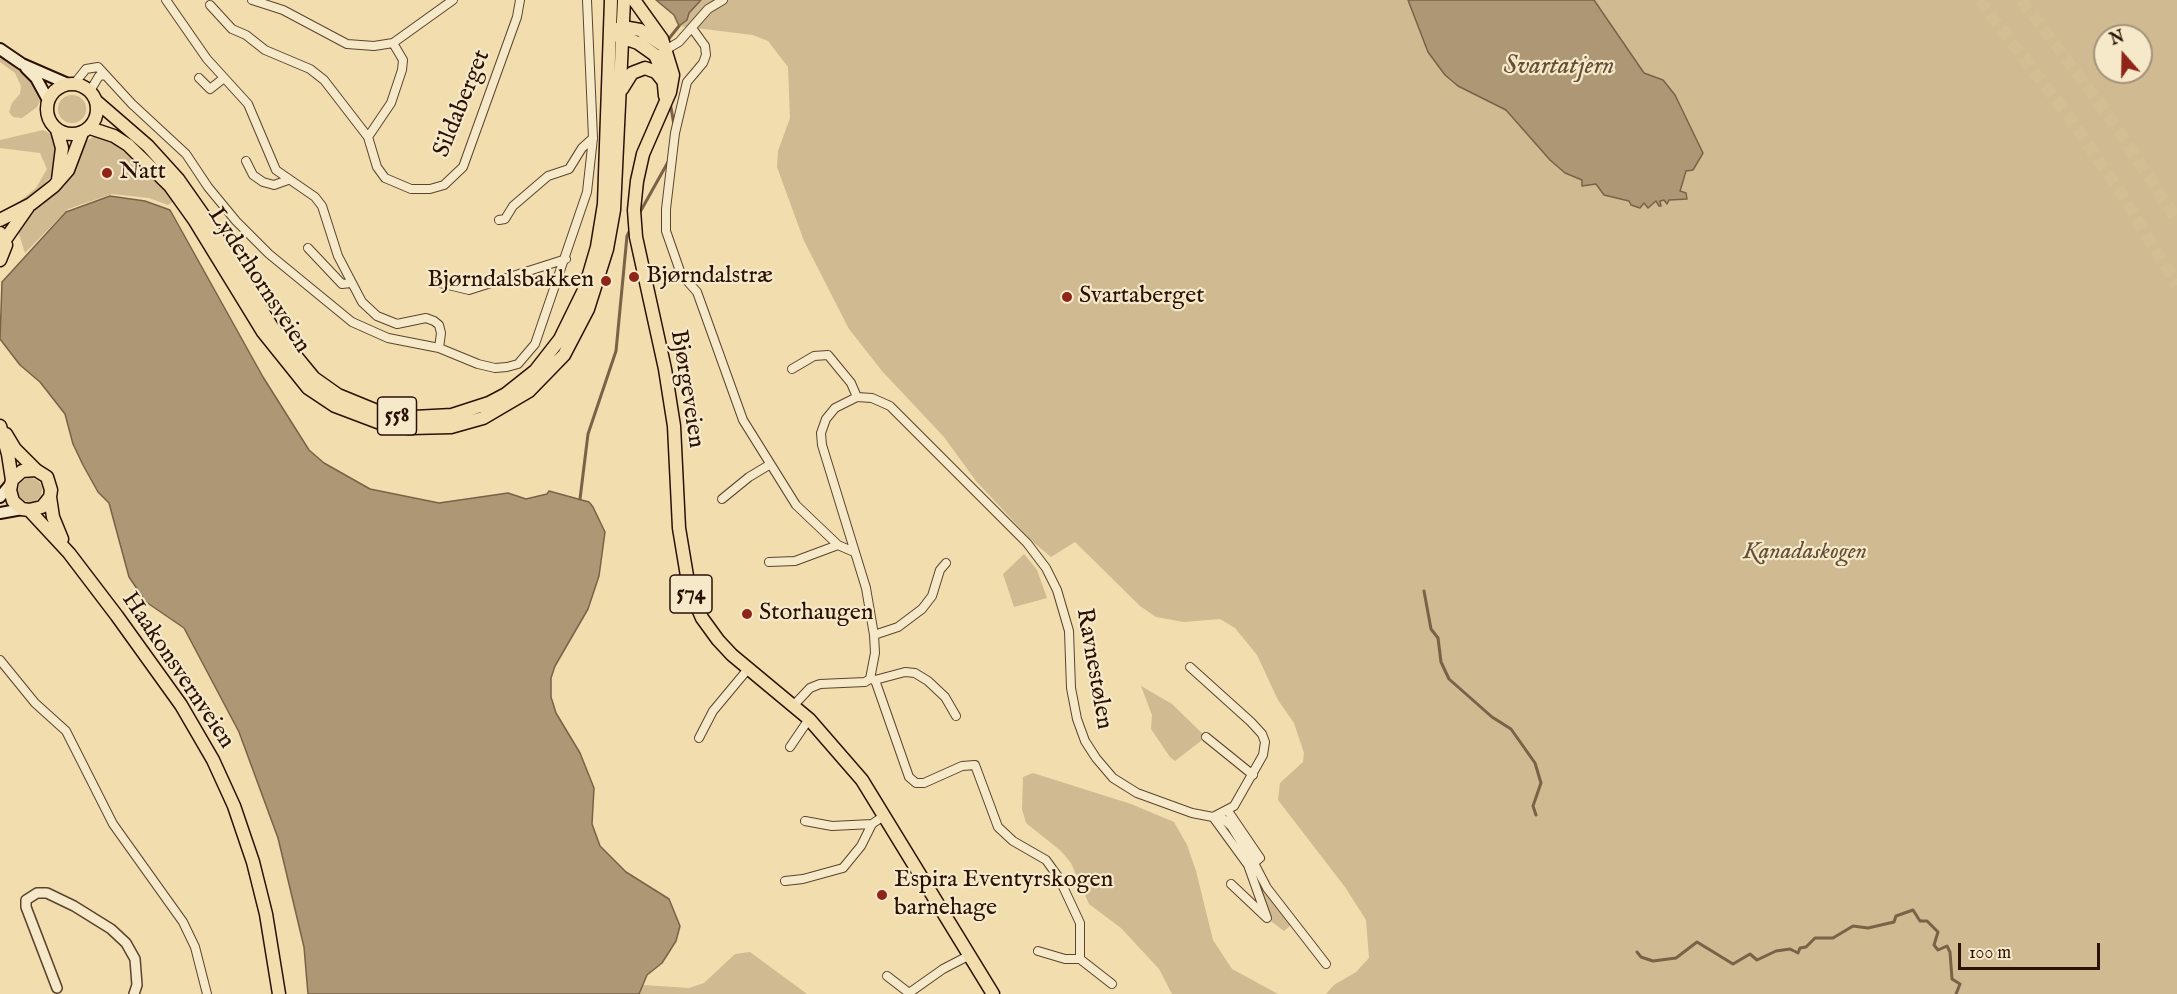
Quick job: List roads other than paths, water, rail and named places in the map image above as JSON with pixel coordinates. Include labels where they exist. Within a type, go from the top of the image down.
[{"type":"main road","name":"Lyderhornsveien","points":[[93,96],[148,146],[178,179],[204,216],[272,327],[314,378],[338,396],[382,413],[414,417],[452,415],[489,403],[522,383],[548,356],[578,306],[592,267],[604,204],[611,0]]},
{"type":"main road","name":"Lyderhornsveien","points":[[86,130],[114,136],[128,145],[170,186],[195,221],[262,332],[308,388],[335,406],[365,419],[397,427],[428,429],[451,427],[483,418],[514,401],[543,378],[574,339],[596,288],[611,231],[624,0]]},
{"type":"main road","name":"Bjørgeveien","points":[[634,0],[655,28],[661,52],[666,100]]},
{"type":"main road","points":[[610,32],[646,32],[661,52]]},
{"type":"main road","points":[[0,50],[22,64],[71,84]]},
{"type":"main road","name":"Bjørgeveien","points":[[661,52],[673,75],[670,92],[641,161],[634,210],[636,237],[665,369],[674,426],[682,556],[689,588],[702,618],[718,640],[748,669],[809,719],[849,762],[885,815],[993,994]]},
{"type":"main road","points":[[22,64],[36,78],[48,100],[47,117],[57,130],[62,148],[58,181]]},
{"type":"main road","points":[[620,93],[628,77],[639,69],[651,69],[664,82]]},
{"type":"main road","points":[[48,100],[56,89],[71,84]]},
{"type":"main road","name":"558","points":[[71,84],[93,96]]},
{"type":"main road","points":[[0,260],[5,250],[2,237],[31,204],[68,170],[86,130],[96,118],[93,96]]},
{"type":"main road","name":"558","points":[[57,130],[68,134],[86,130]]},
{"type":"main road","points":[[0,220],[31,204]]},
{"type":"main road","points":[[0,427],[21,456],[47,477],[51,490],[50,497],[42,507],[0,513]]},
{"type":"main road","points":[[0,427],[11,482],[11,496],[26,509]]},
{"type":"main road","points":[[0,497],[22,471],[36,470]]},
{"type":"main road","name":"Haakonsvernveien","points":[[50,497],[56,527],[69,553]]},
{"type":"main road","name":"Haakonsvernveien","points":[[26,509],[69,553],[181,705],[224,783],[253,862],[266,914],[279,994]]},
{"type":"street","points":[[166,0],[207,59],[248,104],[276,170],[315,197],[322,206],[338,256],[362,302],[377,316],[397,324],[426,318],[434,321],[439,325],[441,333],[438,348]]},
{"type":"street","points":[[252,0],[283,10],[347,44],[374,46],[393,43],[453,0]]},
{"type":"street","name":"Sildaberget","points":[[210,5],[232,29],[246,35],[265,50],[296,61],[317,74],[368,137],[377,167],[385,178],[411,189],[430,189],[456,176],[462,167],[496,78],[517,17],[520,0]]},
{"type":"street","points":[[71,84],[86,69],[98,67],[132,104],[186,154],[208,187],[236,221],[270,254],[295,272],[345,317],[388,338],[438,348],[495,368],[518,363],[535,344],[566,259],[587,192],[593,138],[587,0]]},
{"type":"street","points":[[661,52],[692,28],[708,9],[723,0]]},
{"type":"street","points":[[692,28],[705,46],[706,55],[703,63],[687,82],[679,114],[666,209],[666,231],[681,274],[697,292],[743,420],[769,465],[796,505],[838,545],[854,552]]},
{"type":"street","points":[[368,137],[391,104],[402,70],[403,60],[393,43]]},
{"type":"street","points":[[93,96],[99,76],[105,75]]},
{"type":"street","points":[[199,78],[210,88],[224,78]]},
{"type":"street","points":[[499,220],[505,219],[513,206],[548,176],[569,169],[582,148],[593,138]]},
{"type":"street","points":[[246,161],[253,175],[262,182],[274,185],[288,180]]},
{"type":"street","points":[[308,248],[342,284],[351,283]]},
{"type":"street","points":[[440,283],[469,290],[566,259]]},
{"type":"street","points":[[792,369],[814,356],[828,356],[851,382],[857,397],[835,408],[826,419],[821,432],[822,445],[866,588],[874,635],[875,653],[872,679],[909,777],[916,783],[924,783],[962,766],[975,765],[998,827],[1005,835],[1039,855],[1052,867],[1080,923],[1080,959]]},
{"type":"street","name":"Ravnestølen","points":[[857,397],[872,398],[890,406],[1012,528],[1046,568],[1057,590],[1069,631],[1071,688],[1077,719],[1092,752],[1113,778],[1145,796],[1216,816]]},
{"type":"street","points":[[722,499],[749,477],[769,465]]},
{"type":"street","points":[[770,562],[795,561],[838,545]]},
{"type":"street","points":[[874,635],[898,627],[922,609],[932,596],[940,570],[946,563]]},
{"type":"street","points":[[0,660],[35,703],[66,731],[113,824],[183,921],[195,947],[207,994]]},
{"type":"street","points":[[1190,667],[1262,734],[1265,742],[1263,755],[1253,775],[1228,811],[1216,816]]},
{"type":"street","points":[[699,738],[713,711],[748,669]]},
{"type":"street","points":[[793,706],[810,688],[820,684],[865,682],[904,672],[915,673],[928,681],[945,697],[956,716]]},
{"type":"street","points":[[789,747],[809,719]]},
{"type":"street","points":[[1206,737],[1253,775]]},
{"type":"street","points":[[1228,811],[1260,858],[1251,864]]},
{"type":"street","points":[[785,880],[803,879],[843,868],[855,854],[873,824],[885,815]]},
{"type":"street","points":[[1216,816],[1231,826],[1267,888],[1326,964]]},
{"type":"street","points":[[805,821],[842,826],[873,824]]},
{"type":"street","points":[[1231,884],[1267,918],[1251,864]]},
{"type":"street","points":[[57,988],[26,907],[26,900],[37,893],[46,893],[74,906],[111,929],[126,943],[135,959],[137,985],[134,994]]},
{"type":"street","points":[[1038,951],[1065,959],[1080,959],[1112,984]]},
{"type":"street","points":[[887,976],[909,994],[943,969],[970,955]]},
{"type":"water","points":[[656,0],[701,0],[689,13],[687,20],[679,26],[674,15]]},
{"type":"water","name":"Svartatjern","points":[[1408,0],[1594,0],[1644,73],[1663,80],[1675,95],[1703,153],[1693,170],[1686,171],[1680,191],[1686,193],[1687,199],[1669,200],[1667,204],[1664,200],[1660,201],[1661,206],[1656,201],[1648,208],[1644,203],[1640,208],[1631,205],[1629,201],[1604,195],[1596,184],[1582,186],[1582,180],[1565,173],[1550,160],[1506,110],[1458,86],[1445,75],[1428,52]]},
{"type":"water","points":[[110,196],[145,201],[170,210],[263,377],[309,450],[324,463],[370,489],[439,503],[508,493],[526,499],[547,494],[549,491],[589,502],[593,507],[605,532],[599,576],[588,609],[555,666],[551,678],[551,697],[556,713],[580,753],[594,788],[592,824],[600,846],[626,872],[669,899],[680,926],[676,941],[662,963],[647,975],[639,994],[308,994],[304,947],[278,838],[239,732],[184,628],[146,602],[129,577],[109,503],[98,492],[83,465],[73,444],[65,414],[40,382],[20,365],[0,339],[2,282],[66,212]]},
{"type":"waterway","points":[[667,41],[679,26]]},
{"type":"waterway","points":[[670,102],[674,125]]},
{"type":"waterway","points":[[639,214],[668,162]]},
{"type":"waterway","points":[[580,499],[588,434],[616,351],[627,236],[630,230]]},
{"type":"waterway","points":[[1424,591],[1431,629],[1438,638],[1441,662],[1449,679],[1492,717],[1511,729],[1535,763],[1541,783],[1533,806],[1536,815]]},
{"type":"waterway","points":[[1637,952],[1641,957],[1653,961],[1676,958],[1697,942],[1733,964],[1750,954],[1757,960],[1776,951],[1790,949],[1798,953],[1800,948],[1806,947],[1815,938],[1833,938],[1853,926],[1868,928],[1894,922],[1896,916],[1913,910],[1920,921],[1927,921],[1938,932],[1934,945],[1938,950],[1947,946],[1950,952],[1952,979],[1960,984],[1956,994]]},
{"type":"tunnel","points":[[1979,0],[2070,118],[2122,195],[2177,285]]},
{"type":"tunnel","points":[[2022,0],[2110,118],[2177,220]]},
{"type":"place","name":"Natt","points":[[107,173]]},
{"type":"place","name":"Bjørndalstræ","points":[[634,277]]},
{"type":"place","name":"Bjørndalsbakken","points":[[606,281]]},
{"type":"place","name":"Svartaberget","points":[[1067,297]]},
{"type":"place","name":"Storhaugen","points":[[747,614]]},
{"type":"place","name":"Espira Eventyrskogen barnehage","points":[[882,895]]},
{"type":"park label","name":"Kanadaskogen","points":[[1805,553]]}]
